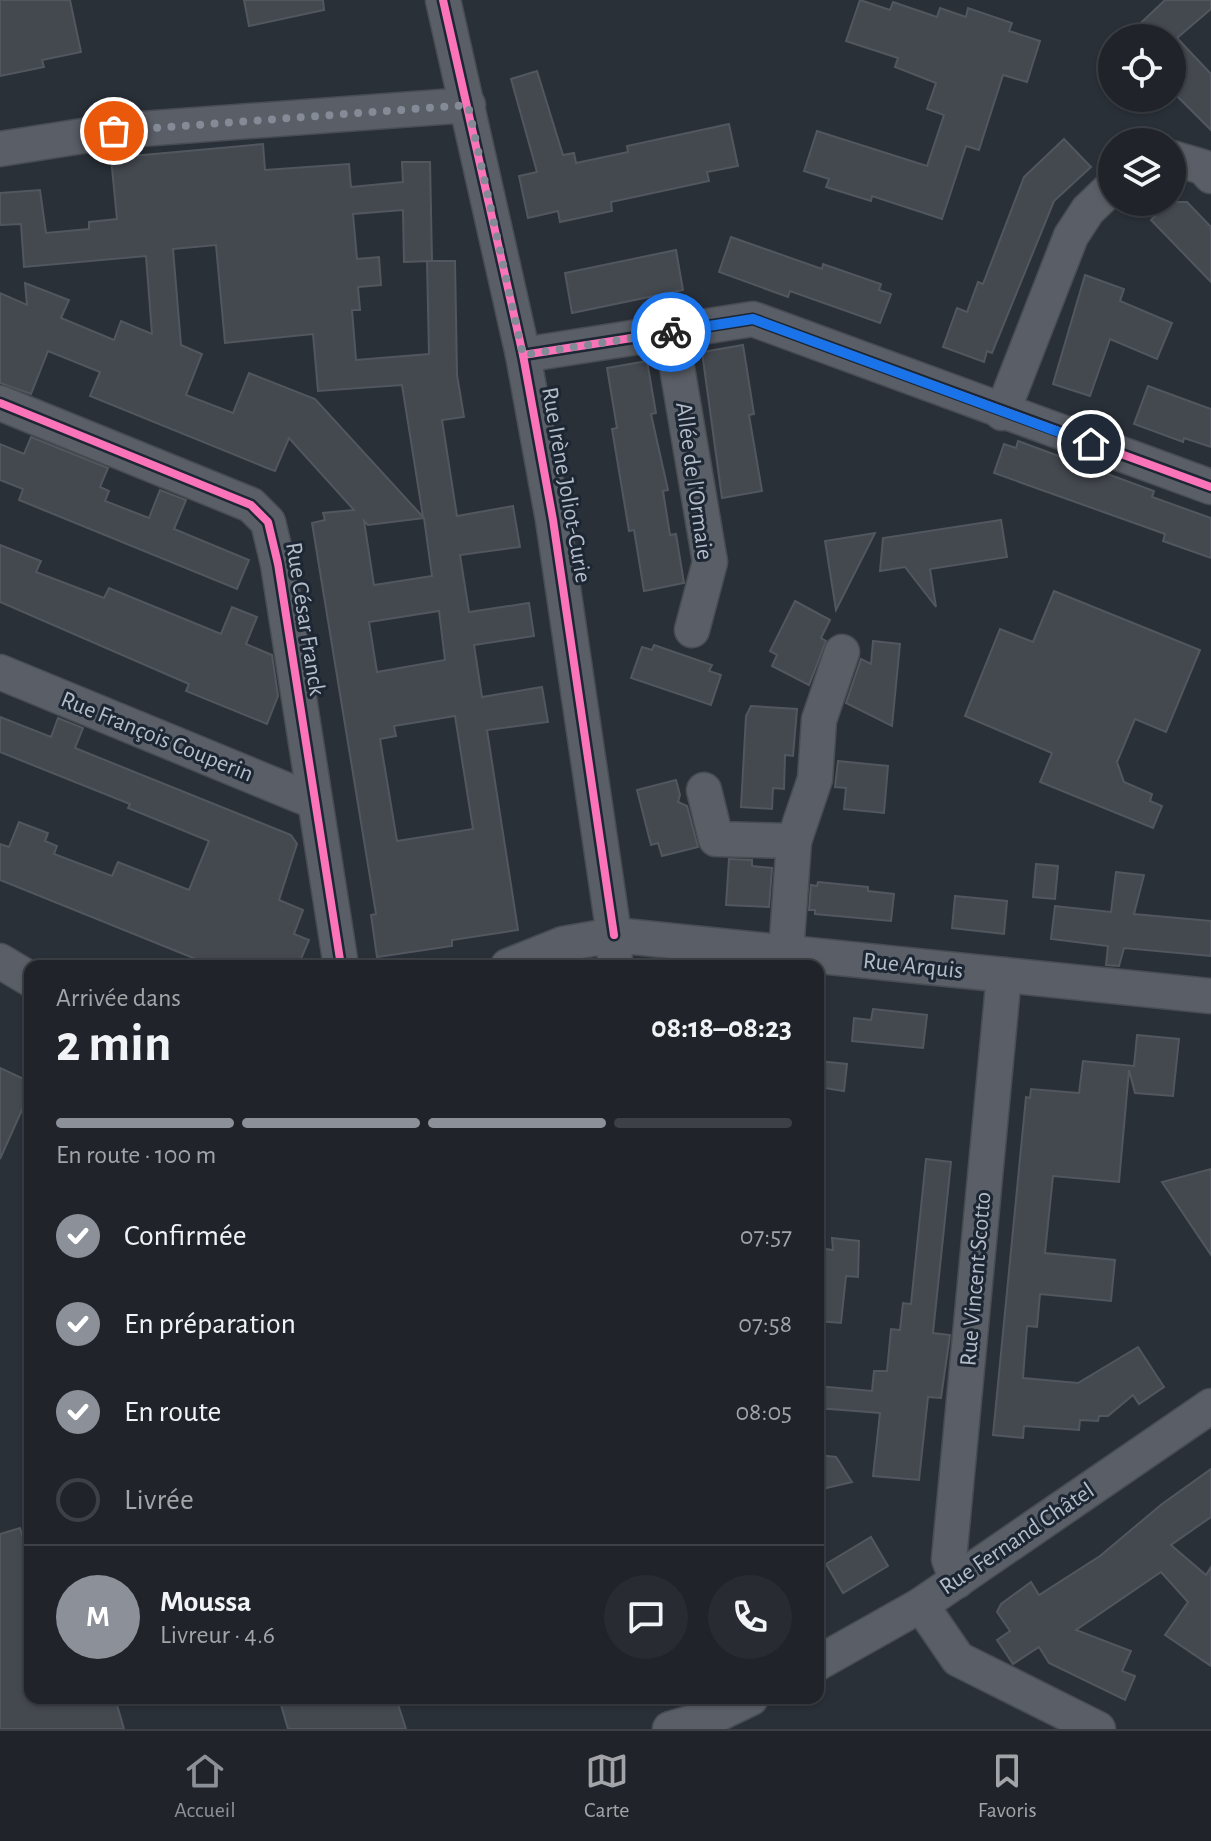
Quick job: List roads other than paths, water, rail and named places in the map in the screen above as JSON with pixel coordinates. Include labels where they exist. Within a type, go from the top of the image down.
[{"type":"street","name":"Rue Irène Joliot-Curie","points":[[443,0],[523,355],[556,535],[615,951]]},
{"type":"street","points":[[0,149],[114,131],[468,105]]},
{"type":"street","points":[[1186,162],[1203,167],[1211,176]]},
{"type":"street","points":[[1002,413],[1071,236],[1098,200]]},
{"type":"street","points":[[523,355],[753,319],[1002,413],[1211,487]]},
{"type":"street","name":"Allée de l'Ormaie","points":[[671,332],[710,562],[692,630]]},
{"type":"street","name":"Rue César Franck","points":[[0,403],[251,505],[260,512],[272,534],[278,564],[340,960]]},
{"type":"street","points":[[786,953],[794,841],[815,779],[819,720],[842,652]]},
{"type":"street","name":"Rue François Couperin","points":[[0,672],[313,801]]},
{"type":"street","points":[[704,790],[716,839],[794,841]]},
{"type":"street","name":"Rue Arquis","points":[[523,960],[563,944],[615,951],[786,953],[1211,996]]},
{"type":"street","points":[[0,961],[24,975]]},
{"type":"street","name":"Rue Vincent Scotto","points":[[957,1581],[949,1559],[1004,975]]},
{"type":"street","name":"Rue Fernand Châtel","points":[[824,1660],[921,1605],[1211,1406]]},
{"type":"street","points":[[921,1605],[958,1659],[1098,1729]]},
{"type":"street","points":[[670,1729],[738,1704]]}]
